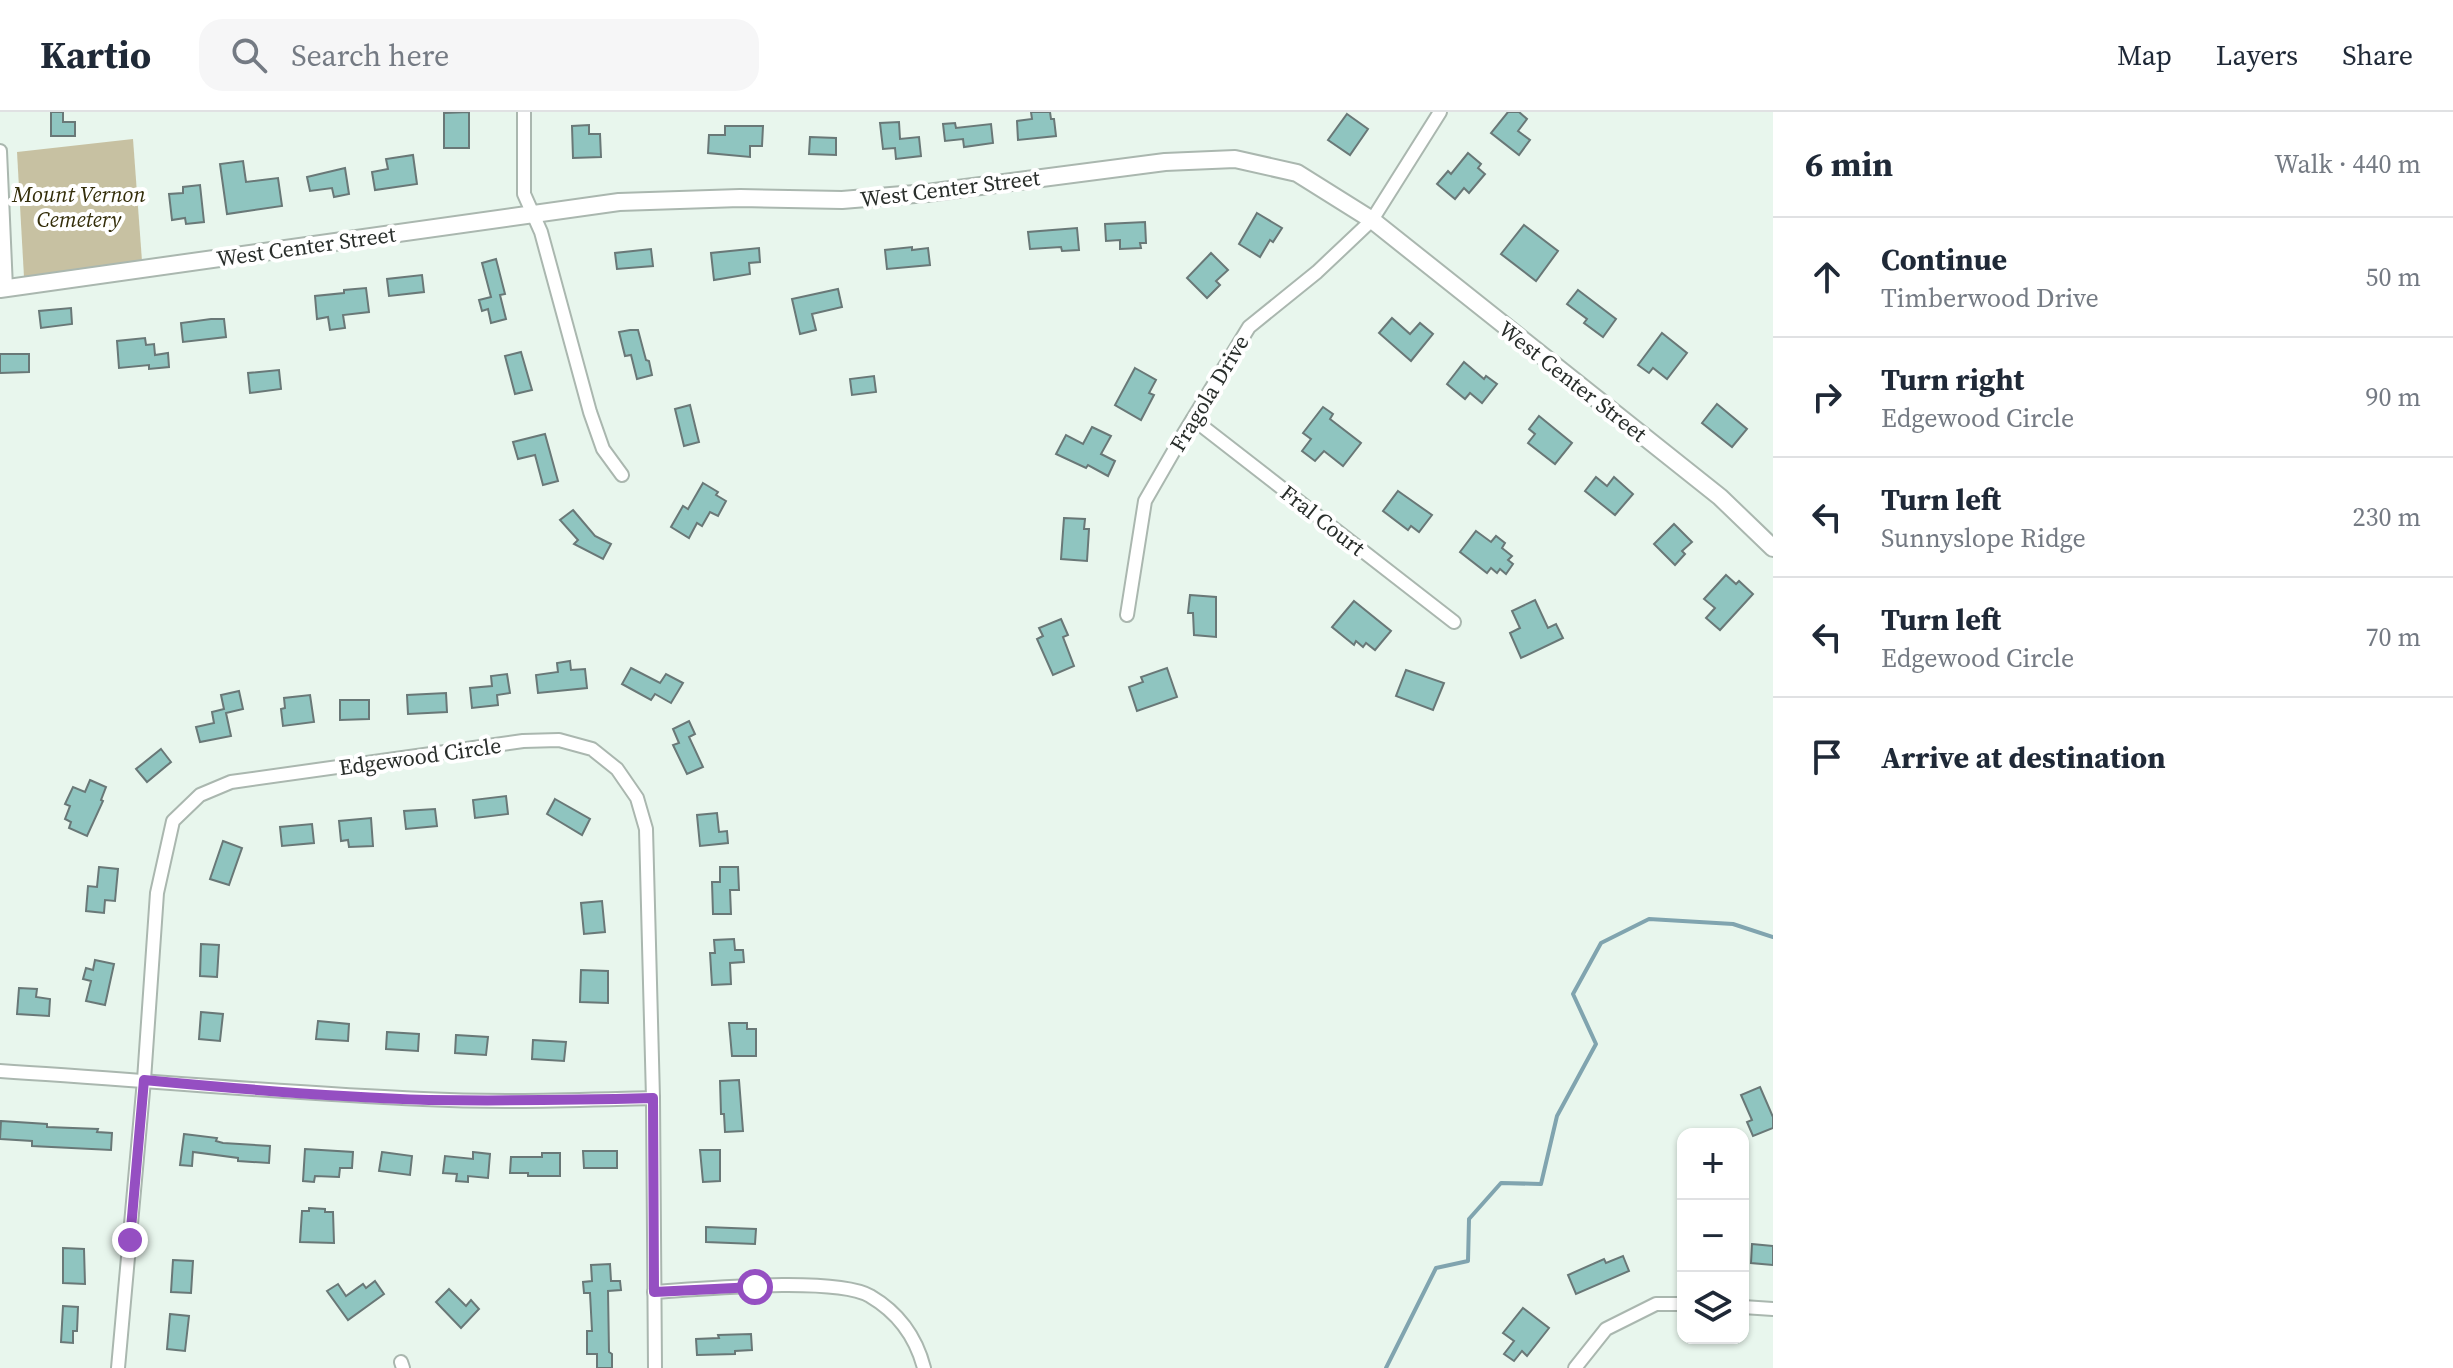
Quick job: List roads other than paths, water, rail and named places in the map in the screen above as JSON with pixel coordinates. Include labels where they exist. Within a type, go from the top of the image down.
[{"type":"street","points":[[524,112],[524,194],[541,232],[590,412],[603,449],[622,475]]},
{"type":"street","name":"Fragola Drive","points":[[1127,615],[1145,501],[1249,327],[1317,272],[1372,220],[1440,112]]},
{"type":"street","points":[[0,151],[3,288]]},
{"type":"street","name":"West Center Street","points":[[3,288],[619,202],[679,199],[842,200],[927,193],[1165,162],[1235,159],[1297,173],[1372,220],[1720,497],[1773,548]]},
{"type":"street","name":"Fral Court","points":[[1193,419],[1454,622]]},
{"type":"street","name":"Edgewood Circle","points":[[118,1368],[157,893],[173,821],[200,795],[231,782],[523,741],[559,740],[592,749],[617,769],[637,798],[646,829],[653,1098],[655,1368]]},
{"type":"street","points":[[0,1071],[427,1100],[653,1098]]},
{"type":"street","points":[[654,1292],[837,1286],[848,1289],[869,1295],[900,1320],[918,1345],[924,1368]]},
{"type":"street","points":[[1575,1368],[1606,1329],[1656,1304],[1677,1304]]},
{"type":"street","points":[[1749,1307],[1773,1309]]},
{"type":"waterway","points":[[1386,1368],[1436,1268],[1468,1261],[1469,1219],[1501,1183],[1541,1184],[1557,1116],[1596,1044],[1573,994],[1601,943],[1649,919],[1733,924],[1773,937]]},
{"type":"park label","name":"Mount Vernon Cemetery","points":[[79,206]]}]
